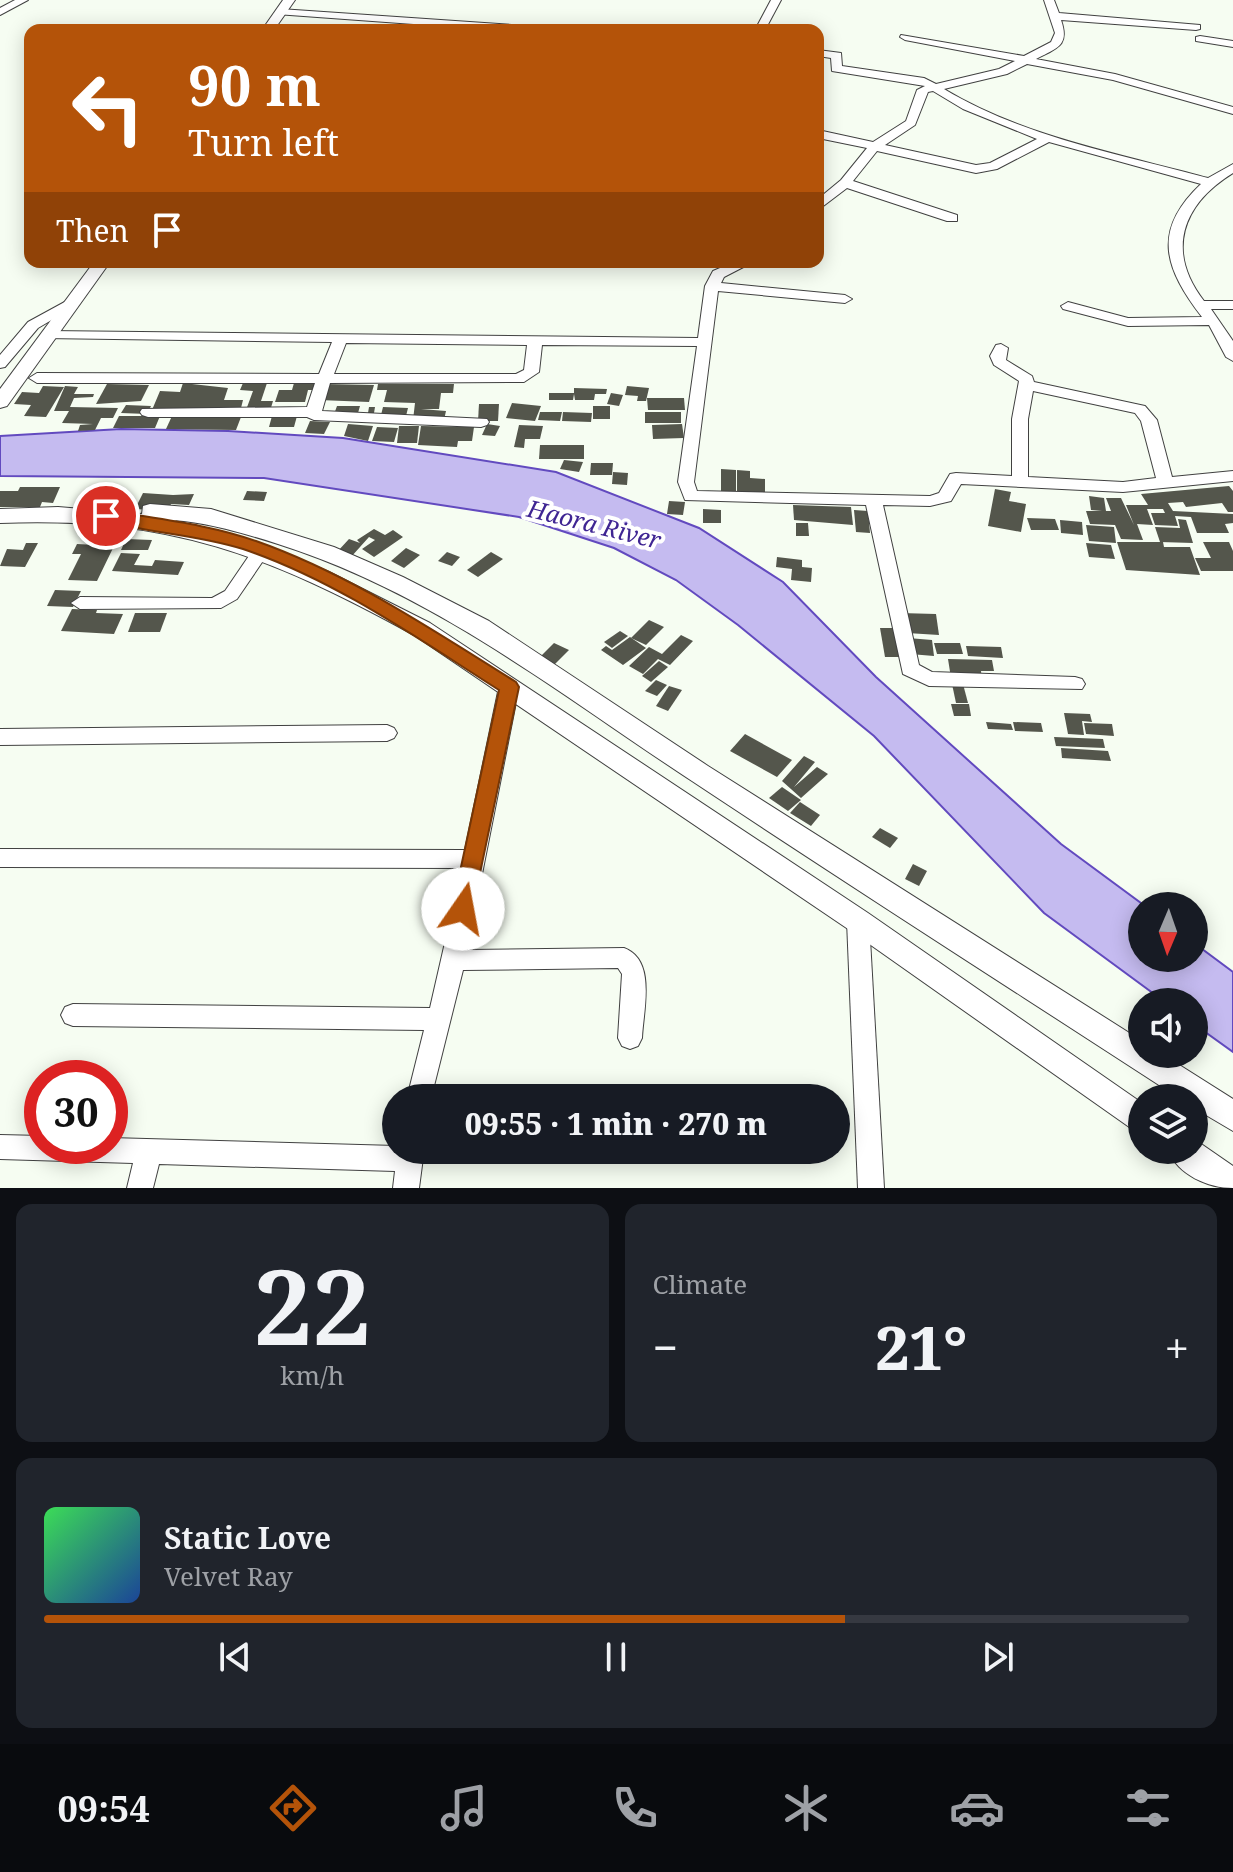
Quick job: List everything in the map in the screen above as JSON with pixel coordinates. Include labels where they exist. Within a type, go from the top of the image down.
[{"type":"street","points":[[0,12],[23,0]]},
{"type":"street","points":[[272,24],[289,0]]},
{"type":"street","points":[[763,24],[776,0]]},
{"type":"street","points":[[824,201],[845,183],[874,147],[911,123],[921,93],[933,85],[995,74],[1032,59],[1059,41],[1060,33],[1049,0]]},
{"type":"street","points":[[280,12],[455,24]]},
{"type":"street","points":[[1054,16],[1198,33],[1233,44]]},
{"type":"street","points":[[905,37],[1032,59],[1133,81],[1233,111]]},
{"type":"street","points":[[824,54],[837,55],[836,69],[911,78],[933,85],[967,107],[1046,139],[1212,180],[1233,180]]},
{"type":"street","points":[[824,135],[983,169],[1046,139]]},
{"type":"street","points":[[1233,168],[1212,180],[1192,200],[1173,247],[1178,273],[1214,321],[1233,357]]},
{"type":"street","points":[[845,183],[952,218]]},
{"type":"street","points":[[0,402],[33,370],[48,335],[98,268]]},
{"type":"street","points":[[732,268],[718,274],[712,286],[686,482],[691,496],[939,500],[956,478],[1109,487],[1233,476]]},
{"type":"street","points":[[712,286],[845,299]]},
{"type":"street","points":[[0,364],[33,325],[72,302]]},
{"type":"street","points":[[1202,305],[1233,305]]},
{"type":"street","points":[[1068,306],[1128,322],[1214,321]]},
{"type":"street","points":[[48,335],[704,342]]},
{"type":"street","points":[[313,412],[341,338]]},
{"type":"street","points":[[33,370],[325,378],[519,379],[531,372],[535,339]]},
{"type":"street","points":[[1001,348],[997,356],[999,362],[1025,377],[1028,385],[1020,419],[1020,481]]},
{"type":"street","points":[[1028,385],[1144,412],[1165,483]]},
{"type":"street","points":[[148,412],[313,412],[326,418],[481,422]]},
{"type":"street","points":[[873,499],[910,669],[929,679],[1075,684]]},
{"type":"street","points":[[106,516],[174,511],[250,525],[353,564],[481,627],[699,773],[1233,1116]]},
{"type":"street","points":[[0,516],[41,512],[106,516],[197,531],[261,551],[367,598],[509,687],[858,921],[1128,1111]]},
{"type":"street","points":[[80,603],[215,604],[231,595],[261,551]]},
{"type":"street","points":[[423,1084],[454,960],[509,687]]},
{"type":"street","points":[[0,737],[387,733]]},
{"type":"street","points":[[0,858],[474,859]]},
{"type":"street","points":[[858,921],[871,1188]]},
{"type":"street","points":[[454,960],[624,958],[634,972],[630,1038]]},
{"type":"street","points":[[73,1015],[439,1019]]},
{"type":"street","points":[[0,1147],[382,1155]]},
{"type":"street","points":[[140,1188],[149,1151]]},
{"type":"street","points":[[406,1188],[409,1164]]},
{"type":"street","points":[[1203,1164],[1233,1185]]},
{"type":"water","name":"Haora River","points":[[121,429],[343,438],[556,472],[699,528],[783,582],[876,677],[1061,844],[1128,893],[1128,972],[1208,972],[1208,953],[1233,972],[1233,1052],[1208,1034],[1208,988],[1146,988],[1044,913],[874,736],[738,625],[676,580],[614,548],[519,517],[264,478],[0,476],[0,436]]},
{"type":"building","points":[[183,383],[228,388],[224,400],[243,400],[241,408],[152,410],[160,391],[180,392]]},
{"type":"building","points":[[243,383],[267,383],[261,401],[273,401],[270,411],[246,410],[253,391],[240,390]]},
{"type":"building","points":[[294,383],[315,383],[314,390],[308,390],[305,402],[275,402],[279,390],[292,390]]},
{"type":"building","points":[[107,384],[149,385],[141,401],[96,404]]},
{"type":"building","points":[[325,384],[374,385],[369,402],[319,400]]},
{"type":"building","points":[[378,384],[454,384],[453,393],[441,393],[439,409],[421,409],[446,411],[444,420],[413,420],[415,403],[384,402],[387,390],[377,390]]},
{"type":"building","points":[[43,386],[64,387],[46,417],[24,416],[31,405],[14,404],[22,392],[39,393]]},
{"type":"building","points":[[65,386],[78,387],[74,394],[94,394],[93,397],[74,398],[70,407],[118,408],[113,418],[101,418],[95,430],[78,431],[80,425],[93,424],[62,423],[69,411],[54,411]]},
{"type":"building","points":[[627,386],[649,388],[646,401],[637,401],[638,396],[625,395]]},
{"type":"building","points":[[574,388],[607,389],[606,394],[595,394],[594,400],[575,400],[574,394],[573,400],[549,400],[549,393],[574,393]]},
{"type":"building","points":[[611,393],[623,395],[619,406],[607,404]]},
{"type":"building","points":[[647,398],[684,398],[685,410],[648,410]]},
{"type":"building","points":[[512,403],[541,406],[535,421],[506,418]]},
{"type":"building","points":[[479,404],[499,404],[498,421],[478,421]]},
{"type":"building","points":[[126,405],[151,406],[147,414],[121,413]]},
{"type":"building","points":[[337,406],[360,406],[358,413],[368,413],[369,407],[375,407],[373,419],[333,417]]},
{"type":"building","points":[[593,406],[610,406],[610,419],[593,419]]},
{"type":"building","points":[[383,407],[408,408],[405,420],[380,419]]},
{"type":"building","points":[[540,412],[562,412],[560,421],[538,420]]},
{"type":"building","points":[[563,412],[592,413],[591,422],[562,421]]},
{"type":"building","points":[[645,412],[681,412],[681,423],[645,423]]},
{"type":"building","points":[[119,416],[160,416],[155,428],[113,428]]},
{"type":"building","points":[[172,416],[241,417],[236,430],[166,429]]},
{"type":"building","points":[[272,416],[297,416],[294,427],[269,427]]},
{"type":"building","points":[[310,421],[330,422],[324,434],[305,433]]},
{"type":"building","points":[[348,424],[373,426],[368,441],[344,436]]},
{"type":"building","points":[[487,424],[500,426],[495,436],[482,435]]},
{"type":"building","points":[[682,424],[684,438],[653,439],[652,425]]},
{"type":"building","points":[[519,425],[543,426],[540,439],[525,439],[524,448],[514,447]]},
{"type":"building","points":[[399,426],[419,426],[417,443],[397,443]]},
{"type":"building","points":[[421,426],[474,427],[472,441],[458,441],[457,447],[418,445]]},
{"type":"building","points":[[377,427],[398,428],[394,442],[372,441]]},
{"type":"building","points":[[540,445],[584,445],[584,459],[539,459]]},
{"type":"building","points":[[564,460],[583,462],[579,472],[560,469]]},
{"type":"building","points":[[591,463],[613,463],[612,475],[590,475]]},
{"type":"building","points":[[721,469],[736,470],[736,495],[721,494]]},
{"type":"building","points":[[737,470],[750,471],[750,478],[765,479],[765,497],[737,491]]},
{"type":"building","points":[[613,472],[628,473],[627,485],[612,484]]},
{"type":"building","points":[[1229,486],[1233,491],[1233,512],[1228,512],[1222,503],[1186,507],[1183,502],[1168,503],[1173,511],[1233,514],[1233,523],[1225,524],[1229,533],[1197,533],[1191,517],[1175,516],[1178,526],[1155,525],[1151,513],[1165,513],[1163,509],[1147,509],[1153,525],[1137,524],[1143,540],[1121,539],[1115,525],[1090,524],[1086,511],[1102,511],[1091,510],[1089,496],[1104,498],[1106,511],[1111,511],[1106,498],[1121,498],[1134,525],[1126,505],[1148,505],[1141,494]]},
{"type":"building","points":[[20,487],[60,487],[53,503],[42,502],[40,507],[0,507],[0,491],[18,491]]},
{"type":"building","points":[[995,489],[1011,492],[1009,501],[1026,504],[1021,532],[988,526]]},
{"type":"building","points":[[247,491],[267,492],[264,501],[243,500]]},
{"type":"building","points":[[143,493],[194,494],[189,505],[171,504],[168,511],[135,509]]},
{"type":"building","points":[[669,501],[685,502],[683,515],[667,514]]},
{"type":"building","points":[[793,505],[851,507],[853,525],[794,520]]},
{"type":"building","points":[[703,509],[721,510],[721,523],[703,523]]},
{"type":"building","points":[[854,510],[868,511],[870,533],[856,532]]},
{"type":"building","points":[[1027,518],[1055,519],[1059,530],[1031,530]]},
{"type":"building","points":[[1178,519],[1186,520],[1193,543],[1160,542],[1155,527],[1180,528]]},
{"type":"building","points":[[1060,520],[1082,522],[1083,535],[1061,533]]},
{"type":"building","points":[[796,523],[808,523],[809,536],[796,536]]},
{"type":"building","points":[[1086,525],[1114,527],[1116,543],[1089,541]]},
{"type":"building","points":[[374,529],[385,535],[393,530],[403,537],[374,557],[362,549],[375,540],[369,537],[351,557],[337,552],[349,539],[360,543],[357,540]]},
{"type":"building","points":[[126,539],[152,540],[148,550],[121,550]]},
{"type":"building","points":[[1117,542],[1163,542],[1164,547],[1190,547],[1200,575],[1126,570]]},
{"type":"building","points":[[1203,542],[1229,542],[1233,551],[1233,571],[1201,571],[1195,558],[1211,558]]},
{"type":"building","points":[[26,543],[38,543],[25,567],[0,566],[7,549],[23,550]]},
{"type":"building","points":[[1086,543],[1111,545],[1115,559],[1089,557]]},
{"type":"building","points":[[77,544],[114,546],[97,581],[68,580],[81,554],[72,554]]},
{"type":"building","points":[[406,548],[420,555],[404,568],[391,561]]},
{"type":"building","points":[[447,552],[460,557],[452,566],[438,561]]},
{"type":"building","points":[[491,552],[503,559],[478,577],[467,570]]},
{"type":"building","points":[[121,553],[140,554],[134,565],[152,566],[155,560],[184,562],[178,575],[112,571]]},
{"type":"building","points":[[777,557],[802,560],[802,567],[812,568],[811,582],[791,580],[792,569],[776,567]]},
{"type":"building","points":[[55,590],[81,591],[73,607],[47,606]]},
{"type":"building","points":[[72,609],[123,614],[114,634],[61,631]]},
{"type":"building","points":[[135,613],[167,613],[160,632],[128,632]]},
{"type":"building","points":[[900,613],[936,614],[939,635],[907,633]]},
{"type":"building","points":[[649,620],[664,627],[646,645],[631,638]]},
{"type":"building","points":[[880,628],[895,628],[900,657],[885,657]]},
{"type":"building","points":[[620,631],[628,636],[612,648],[604,642]]},
{"type":"building","points":[[681,635],[693,641],[670,665],[658,659],[643,674],[629,666],[649,647],[662,654]]},
{"type":"building","points":[[630,637],[646,648],[623,665],[601,650],[606,646],[612,650]]},
{"type":"building","points":[[908,638],[932,640],[934,656],[910,654]]},
{"type":"building","points":[[554,643],[569,650],[551,668],[536,661]]},
{"type":"building","points":[[934,643],[960,643],[963,654],[937,654]]},
{"type":"building","points":[[966,646],[1001,647],[1003,658],[968,656]]},
{"type":"building","points":[[948,659],[992,660],[994,671],[981,671],[982,680],[951,678]]},
{"type":"building","points":[[659,661],[668,667],[651,682],[642,676]]},
{"type":"building","points":[[656,680],[667,685],[657,696],[645,691]]},
{"type":"building","points":[[952,684],[963,684],[968,703],[956,703]]},
{"type":"building","points":[[669,686],[682,690],[668,711],[656,706]]},
{"type":"building","points":[[951,704],[969,704],[971,716],[954,716]]},
{"type":"building","points":[[1064,713],[1090,714],[1092,722],[1082,721],[1084,735],[1068,734]]},
{"type":"building","points":[[986,722],[1011,724],[1013,730],[988,729]]},
{"type":"building","points":[[1013,722],[1041,723],[1043,732],[1015,731]]},
{"type":"building","points":[[1084,723],[1112,724],[1114,736],[1086,734]]},
{"type":"building","points":[[745,734],[792,760],[777,777],[730,751]]},
{"type":"building","points":[[1054,737],[1103,739],[1105,748],[1056,746]]},
{"type":"building","points":[[1061,748],[1108,751],[1111,761],[1062,758]]},
{"type":"building","points":[[804,756],[815,762],[794,787],[817,767],[828,774],[801,798],[782,781]]},
{"type":"building","points":[[782,787],[801,800],[788,811],[769,798]]},
{"type":"building","points":[[800,802],[820,815],[811,826],[790,813]]},
{"type":"building","points":[[880,828],[898,838],[890,848],[872,837]]},
{"type":"building","points":[[913,864],[927,871],[919,886],[905,879]]},
{"type":"route","points":[[106,516],[197,531],[249,545],[285,560],[367,598],[422,629],[509,687],[463,909]]}]
